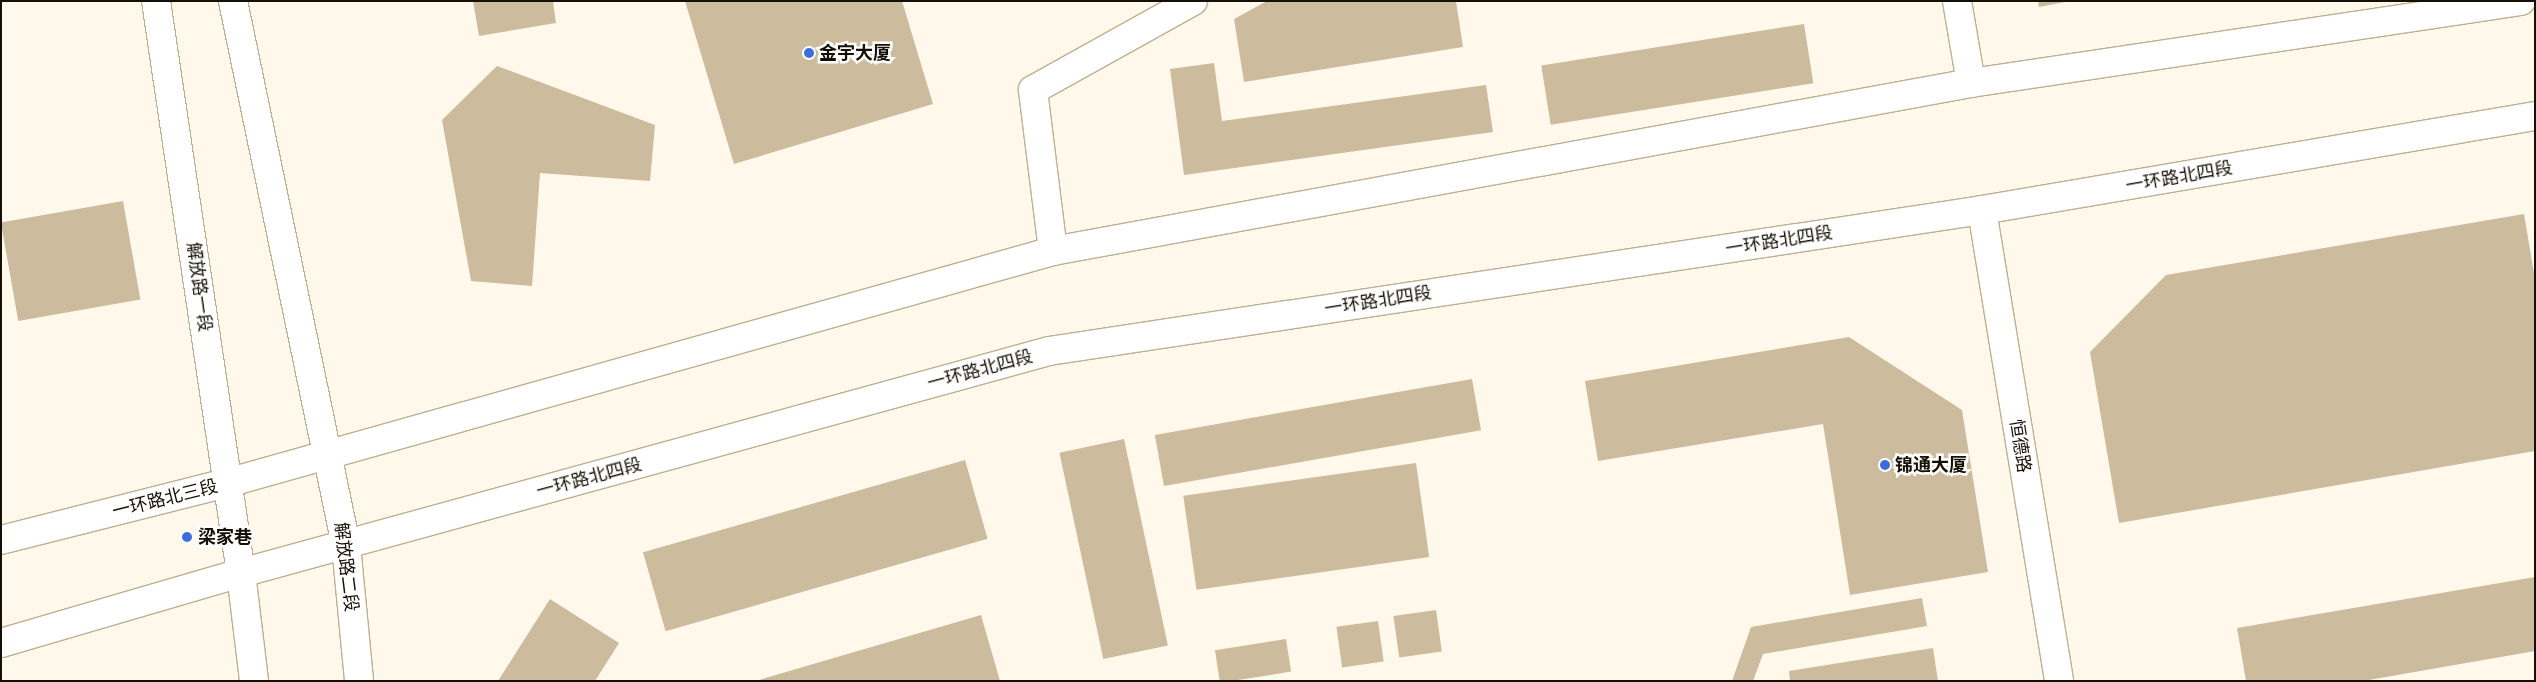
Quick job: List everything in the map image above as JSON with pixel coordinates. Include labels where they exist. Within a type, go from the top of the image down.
[{"type":"main road","name":"解放路一段","points":[[156,1],[241,573]]},
{"type":"main road","points":[[232,1],[328,453],[1053,251],[1971,83],[2521,1]]},
{"type":"main road","points":[[1053,251],[1033,90],[1193,1]]},
{"type":"main road","points":[[1958,1],[1971,83]]},
{"type":"main road","name":"一环路北四段","points":[[241,573],[1049,350],[1982,210],[2535,116]]},
{"type":"main road","name":"恒德路","points":[[1982,210],[2059,681]]},
{"type":"main road","name":"一环路北三段","points":[[1,540],[227,483],[328,453]]},
{"type":"main road","name":"解放路二段","points":[[328,453],[346,545],[359,681]]},
{"type":"main road","points":[[1,643],[241,573],[254,681]]},
{"type":"building","points":[[473,1],[553,1],[556,23],[479,36]]},
{"type":"building","name":"金宇大厦","points":[[685,1],[902,1],[933,104],[734,164]]},
{"type":"building","points":[[1267,1],[1456,1],[1463,47],[1244,82],[1234,19]]},
{"type":"building","points":[[2038,1],[2065,1],[2065,2],[2039,7]]},
{"type":"building","points":[[1804,24],[1813,83],[1551,125],[1541,66]]},
{"type":"building","points":[[1214,63],[1222,121],[1486,85],[1493,132],[1184,175],[1170,69]]},
{"type":"building","points":[[497,66],[655,125],[650,181],[540,173],[532,286],[471,281],[442,120]]},
{"type":"building","points":[[123,201],[140,299],[18,321],[1,223]]},
{"type":"building","points":[[2524,214],[2535,279],[2535,451],[2119,523],[2090,352],[2166,275]]},
{"type":"building","name":"锦通大厦","points":[[1849,337],[1962,410],[1988,572],[1850,595],[1823,424],[1598,461],[1585,381]]},
{"type":"building","points":[[1472,379],[1481,430],[1164,486],[1155,435]]},
{"type":"building","points":[[1124,439],[1168,645],[1103,659],[1059,453]]},
{"type":"building","points":[[965,460],[988,539],[666,631],[643,552]]},
{"type":"building","points":[[1416,463],[1429,557],[1197,590],[1183,496]]},
{"type":"building","points":[[2535,577],[2535,651],[2363,681],[2246,681],[2237,628]]},
{"type":"building","points":[[1922,598],[1927,626],[1763,654],[1753,681],[1732,681],[1751,627]]},
{"type":"building","points":[[550,599],[619,643],[595,681],[498,681]]},
{"type":"building","points":[[1436,610],[1442,652],[1399,658],[1393,616]]},
{"type":"building","points":[[981,615],[1000,681],[759,681],[759,680]]},
{"type":"building","points":[[1378,621],[1384,662],[1342,667],[1336,627]]},
{"type":"building","points":[[1286,639],[1291,672],[1232,681],[1220,681],[1215,650]]},
{"type":"building","points":[[1933,648],[1938,681],[1790,681],[1789,671]]},
{"type":"place","name":"金宇大厦","points":[[809,53]]},
{"type":"place","name":"锦通大厦","points":[[1885,465]]},
{"type":"place","name":"梁家巷","points":[[187,537]]}]
